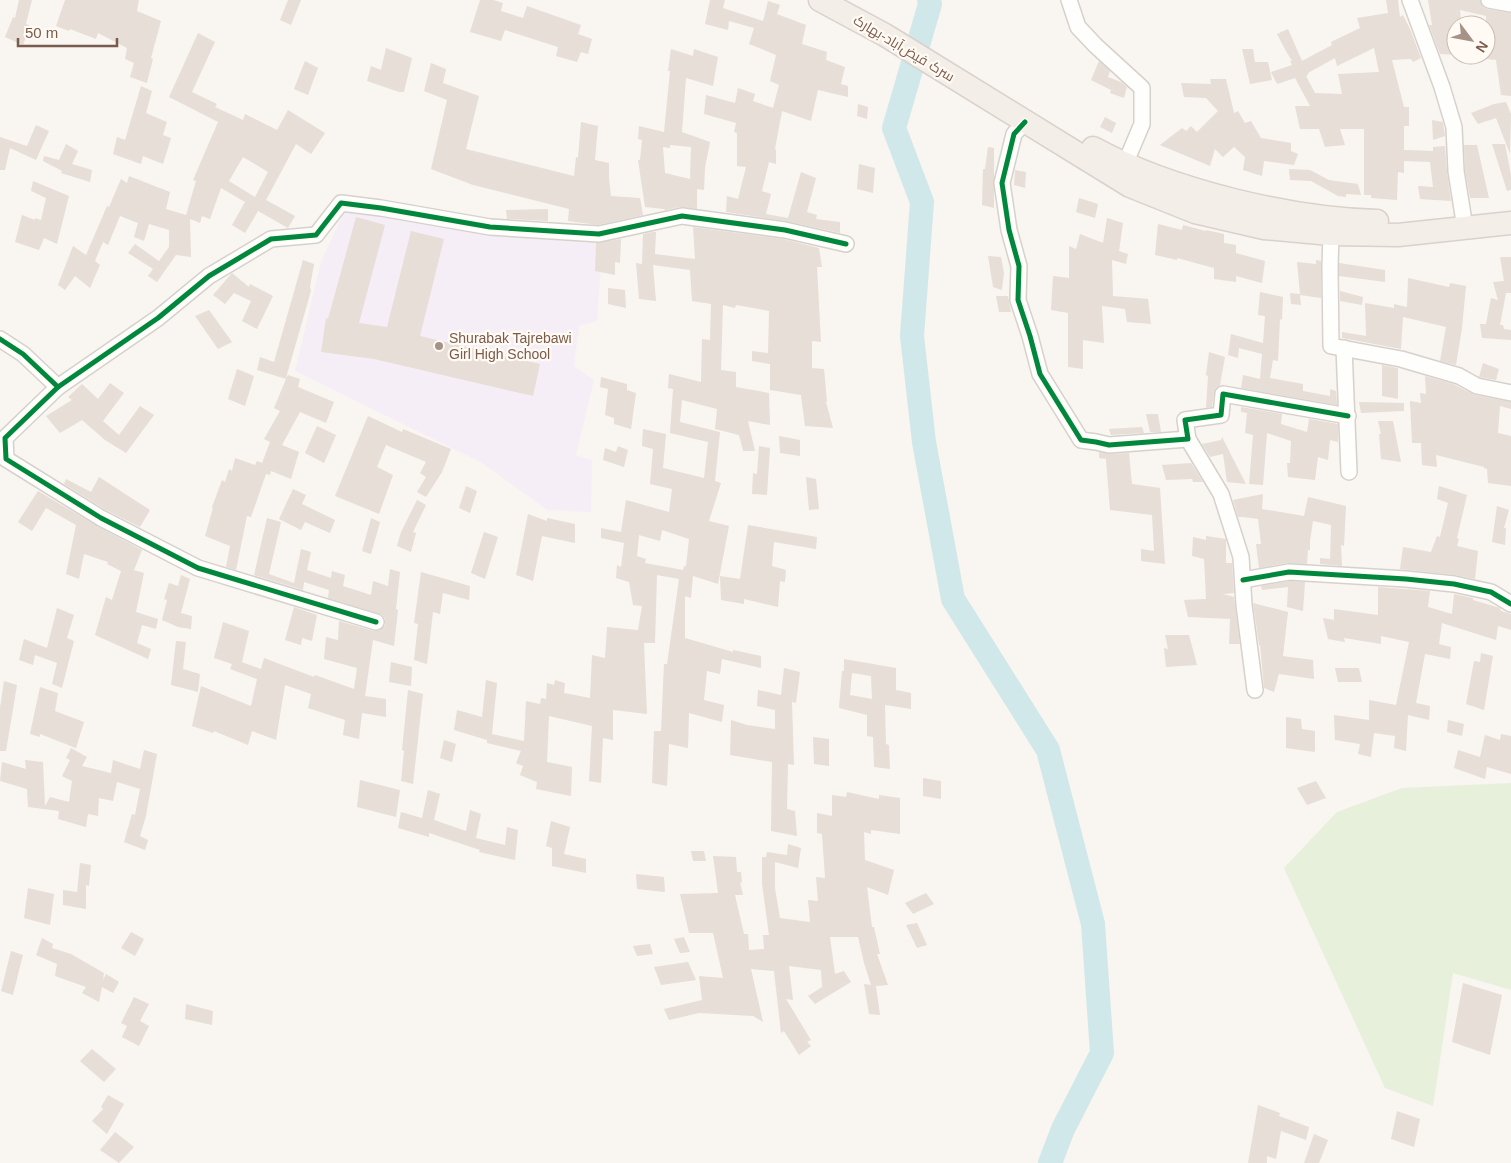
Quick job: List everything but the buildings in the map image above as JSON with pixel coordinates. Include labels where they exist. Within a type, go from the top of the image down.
[{"type":"main road","name":"سرک فیض‌آباد-بهارک","points":[[820,0],[886,29]]},
{"type":"main road","name":"سرک فیض‌آباد-بهارک","points":[[849,0],[886,29],[989,93]]},
{"type":"main road","points":[[989,93],[1117,161],[1130,176],[1180,184],[1241,201],[1304,214],[1372,221],[1511,223]]},
{"type":"main road","points":[[989,93],[1025,122],[1196,212],[1264,228],[1331,234],[1398,235],[1464,223],[1511,211]]},
{"type":"street","points":[[1069,0],[1078,27],[1142,88],[1142,124],[1128,157],[1130,176]]},
{"type":"street","points":[[1410,0],[1442,87],[1454,127],[1456,171],[1464,223]]},
{"type":"street","points":[[1489,0],[1511,4]]},
{"type":"street","points":[[1025,122],[1014,134],[1002,183],[1009,230],[1019,266],[1018,300],[1040,374],[1082,440],[1108,445],[1188,439]]},
{"type":"street","points":[[376,622],[198,568],[101,518],[6,460],[5,438],[58,387],[158,318],[209,276],[271,239],[316,235],[341,203],[490,227],[599,234],[682,216],[785,230],[846,244]]},
{"type":"street","points":[[1331,234],[1330,346],[1401,359],[1459,376],[1477,386],[1511,394]]},
{"type":"street","points":[[0,339],[23,354],[58,387]]},
{"type":"street","points":[[1344,348],[1350,472]]},
{"type":"street","points":[[1255,690],[1241,557],[1221,494],[1188,439],[1185,420],[1221,415],[1223,394],[1348,416]]},
{"type":"street","points":[[1243,580],[1289,572],[1406,579],[1454,584],[1491,592],[1511,604]]},
{"type":"shaded area","name":"Shurabak Tajrebawi Girl High School","points":[[346,208],[414,221],[603,242],[597,321],[579,326],[574,366],[594,380],[576,455],[592,460],[591,512],[547,510],[482,463],[295,371],[321,262]]},
{"type":"green space","points":[[1511,783],[1511,990],[1453,973],[1433,1106],[1385,1088],[1284,868],[1337,812],[1402,788]]},
{"type":"waterway","points":[[929,0],[930,4],[894,128],[922,202],[912,336],[924,442],[953,599],[1048,750],[1093,924],[1102,1053],[1063,1129],[1050,1163]]},
{"type":"cycle path","points":[[1025,122],[1014,134],[1002,183],[1009,230],[1019,266],[1018,300],[1040,374],[1081,440],[1109,445],[1188,439],[1185,420],[1221,415],[1223,394],[1348,416]]},
{"type":"cycle path","points":[[0,339],[23,354],[58,387],[158,318],[209,276],[271,239],[316,235],[341,203],[490,227],[599,234],[682,216],[785,230],[846,244]]},
{"type":"cycle path","points":[[58,387],[5,438],[6,459],[101,518],[198,568],[376,622]]},
{"type":"cycle path","points":[[1243,580],[1289,572],[1406,579],[1454,584],[1491,592],[1511,604]]},
{"type":"place","name":"Shurabak Tajrebawi Girl High School","points":[[439,346]]}]
